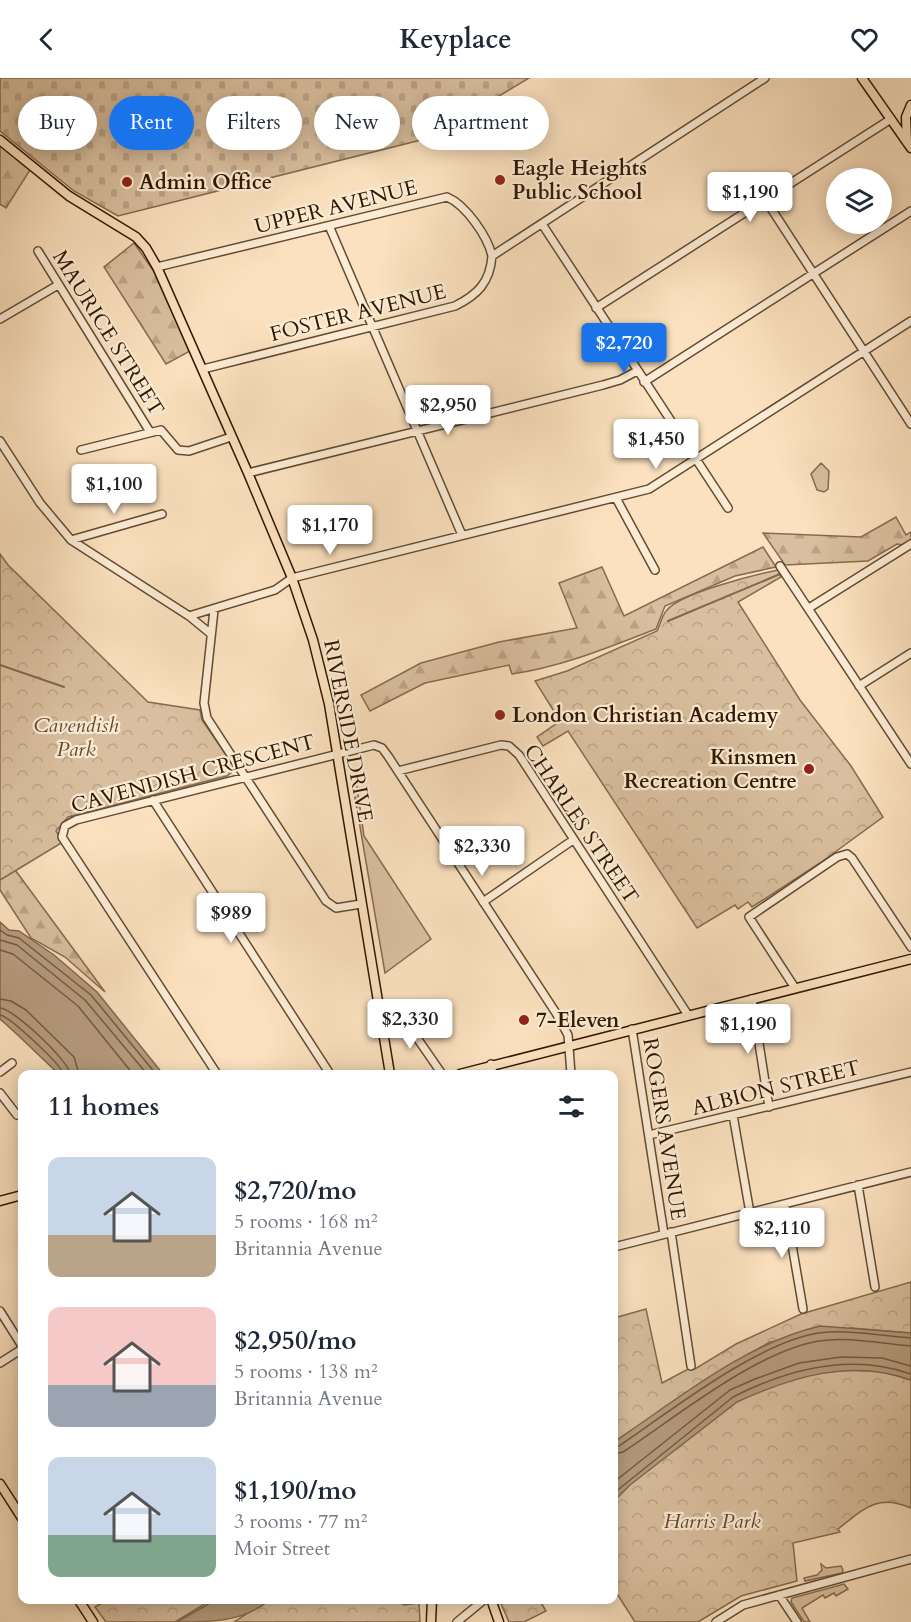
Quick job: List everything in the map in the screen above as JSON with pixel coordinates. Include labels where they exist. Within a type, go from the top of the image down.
[{"type":"main road","points":[[862,78],[909,145]]},
{"type":"main road","points":[[909,145],[906,117],[911,105]]},
{"type":"main road","name":"RIVERSIDE DRIVE","points":[[0,140],[69,196],[136,237],[157,267],[292,578],[314,640],[329,704],[389,1070]]},
{"type":"main road","points":[[472,1070],[911,959]]},
{"type":"main road","points":[[0,1201],[18,1196]]},
{"type":"main road","points":[[0,1484],[18,1512]]},
{"type":"main road","points":[[81,1604],[93,1622]]},
{"type":"main road","points":[[431,1622],[432,1604]]},
{"type":"main road","points":[[493,1604],[498,1619]]},
{"type":"street","points":[[492,256],[765,78]]},
{"type":"street","points":[[596,308],[891,119]]},
{"type":"street","name":"UPPER AVENUE","points":[[157,267],[330,228],[447,197],[458,202],[490,247],[492,256]]},
{"type":"street","points":[[765,199],[911,424]]},
{"type":"street","points":[[644,382],[813,276],[911,211]]},
{"type":"street","points":[[542,224],[728,508]]},
{"type":"street","points":[[330,228],[419,430],[462,535]]},
{"type":"street","name":"MAURICE STREET","points":[[38,251],[150,432]]},
{"type":"street","name":"FOSTER AVENUE","points":[[202,369],[374,328],[454,306],[472,297],[485,284],[491,271],[492,256]]},
{"type":"street","points":[[0,319],[58,285]]},
{"type":"street","points":[[189,616],[275,590],[292,578],[649,489],[911,321]]},
{"type":"street","points":[[248,473],[603,385],[620,380],[637,371]]},
{"type":"street","points":[[81,450],[161,430],[178,450],[189,451],[231,437]]},
{"type":"street","points":[[0,441],[40,503],[72,540],[189,616],[211,634]]},
{"type":"street","points":[[616,498],[655,570]]},
{"type":"street","points":[[72,540],[162,514]]},
{"type":"street","points":[[809,608],[901,548],[911,544]]},
{"type":"street","points":[[780,566],[859,686],[908,752],[911,764]]},
{"type":"street","points":[[214,610],[204,703],[207,718],[326,901],[336,908],[361,904]]},
{"type":"street","points":[[859,686],[911,653]]},
{"type":"street","name":"CAVENDISH CRESCENT","points":[[214,1070],[63,837],[65,826],[76,820],[246,775],[374,745],[382,748],[398,771]]},
{"type":"street","name":"CHARLES STREET","points":[[398,771],[501,745],[509,746],[519,755],[688,1015]]},
{"type":"street","points":[[398,771],[556,1013],[568,1035],[571,1070]]},
{"type":"street","points":[[153,800],[327,1070]]},
{"type":"street","points":[[483,902],[573,840]]},
{"type":"street","points":[[795,988],[749,917],[837,857],[847,854],[911,947]]},
{"type":"street","points":[[752,999],[769,1107]]},
{"type":"street","points":[[399,1012],[439,1070]]},
{"type":"street","name":"ROGERS AVENUE","points":[[632,1029],[691,1366]]},
{"type":"street","points":[[0,1072],[12,1062]]},
{"type":"street","points":[[491,1064],[492,1070]]},
{"type":"street","name":"ALBION STREET","points":[[649,1136],[911,1072]]},
{"type":"street","points":[[0,1093],[17,1116]]},
{"type":"street","points":[[733,1115],[750,1213]]},
{"type":"street","points":[[618,1246],[911,1172]]},
{"type":"street","points":[[858,1185],[875,1287]]},
{"type":"street","points":[[786,1204],[803,1309]]},
{"type":"street","points":[[0,1311],[18,1341]]},
{"type":"street","points":[[0,1363],[18,1351]]},
{"type":"street","points":[[716,1622],[740,1606],[911,1559]]},
{"type":"street","points":[[779,1595],[797,1622]]},
{"type":"street","points":[[457,1622],[478,1604]]},
{"type":"green space","points":[[0,78],[529,78],[499,96],[412,96],[412,142],[400,145],[400,96],[314,96],[314,150],[381,150],[118,216],[74,191],[23,150],[97,150],[97,96],[18,96],[18,146],[0,131]]},
{"type":"green space","points":[[0,144],[30,170],[6,208],[0,204]]},
{"type":"green space","points":[[134,243],[155,273],[190,351],[166,364],[104,267]]},
{"type":"green space","points":[[821,463],[829,471],[828,489],[824,492],[817,490],[811,474]]},
{"type":"green space","points":[[896,517],[906,535],[911,532],[911,546],[897,544],[868,561],[785,565],[763,533],[861,537]]},
{"type":"green space","points":[[763,547],[776,567],[735,576],[665,606],[656,629],[603,649],[531,671],[512,674],[509,665],[425,683],[370,711],[361,695],[421,663],[499,642],[577,628],[559,583],[602,567],[624,616]]},
{"type":"green space","name":"Cavendish Park","points":[[0,554],[8,565],[148,702],[200,710],[202,720],[233,765],[232,772],[227,776],[68,817],[56,831],[63,842],[0,880]]},
{"type":"green space","points":[[778,570],[781,577],[738,602],[800,700],[851,766],[883,817],[820,863],[752,907],[748,902],[738,909],[735,905],[697,928],[568,731],[543,746],[537,737],[560,721],[535,681],[567,671],[657,631],[667,610],[687,597]]},
{"type":"green space","points":[[352,780],[356,780],[364,836],[431,939],[385,973]]},
{"type":"green space","points":[[0,845],[13,867],[105,992],[65,957],[31,938],[0,890]]},
{"type":"green space","points":[[911,1282],[911,1333],[851,1328],[770,1342],[735,1362],[618,1439],[618,1317],[646,1309],[662,1383],[690,1368],[695,1369],[736,1344],[801,1314]]},
{"type":"green space","name":"Harris Park","points":[[842,1370],[880,1371],[911,1380],[911,1508],[889,1502],[872,1505],[838,1529],[840,1532],[793,1543],[797,1581],[741,1596],[698,1622],[635,1622],[618,1595],[618,1493],[747,1393],[811,1374]]},
{"type":"green space","points":[[821,1564],[826,1568],[841,1566],[842,1573],[805,1581],[804,1578],[817,1575],[822,1570]]},
{"type":"green space","points":[[844,1584],[848,1589],[836,1596],[834,1593],[825,1598],[823,1595],[802,1608],[810,1622],[804,1622],[791,1602],[792,1598]]},
{"type":"green space","points":[[100,1604],[205,1604],[175,1622],[106,1622],[95,1607]]},
{"type":"green space","points":[[261,1604],[419,1604],[420,1622],[234,1622]]},
{"type":"green space","points":[[501,1604],[542,1604],[546,1611],[524,1622],[509,1622]]},
{"type":"water","points":[[0,922],[9,930],[19,931],[54,955],[97,992],[160,1070],[55,1070],[0,1019]]},
{"type":"water","points":[[820,1326],[911,1333],[911,1380],[866,1371],[844,1371],[801,1378],[758,1393],[737,1402],[630,1485],[618,1497],[618,1439],[738,1359],[792,1334]]},
{"type":"water","points":[[208,1604],[265,1604],[250,1612],[227,1619],[177,1622]]},
{"type":"waterway","points":[[668,621],[780,574]]},
{"type":"waterway","points":[[0,665],[64,687]]},
{"type":"place","name":"Eagle Heights Public School","points":[[500,180]]},
{"type":"place","name":"Admin Office","points":[[127,182]]},
{"type":"place","name":"London Christian Academy","points":[[500,715]]},
{"type":"place","name":"Kinsmen Recreation Centre","points":[[809,769]]},
{"type":"place","name":"7-Eleven","points":[[524,1020]]}]
